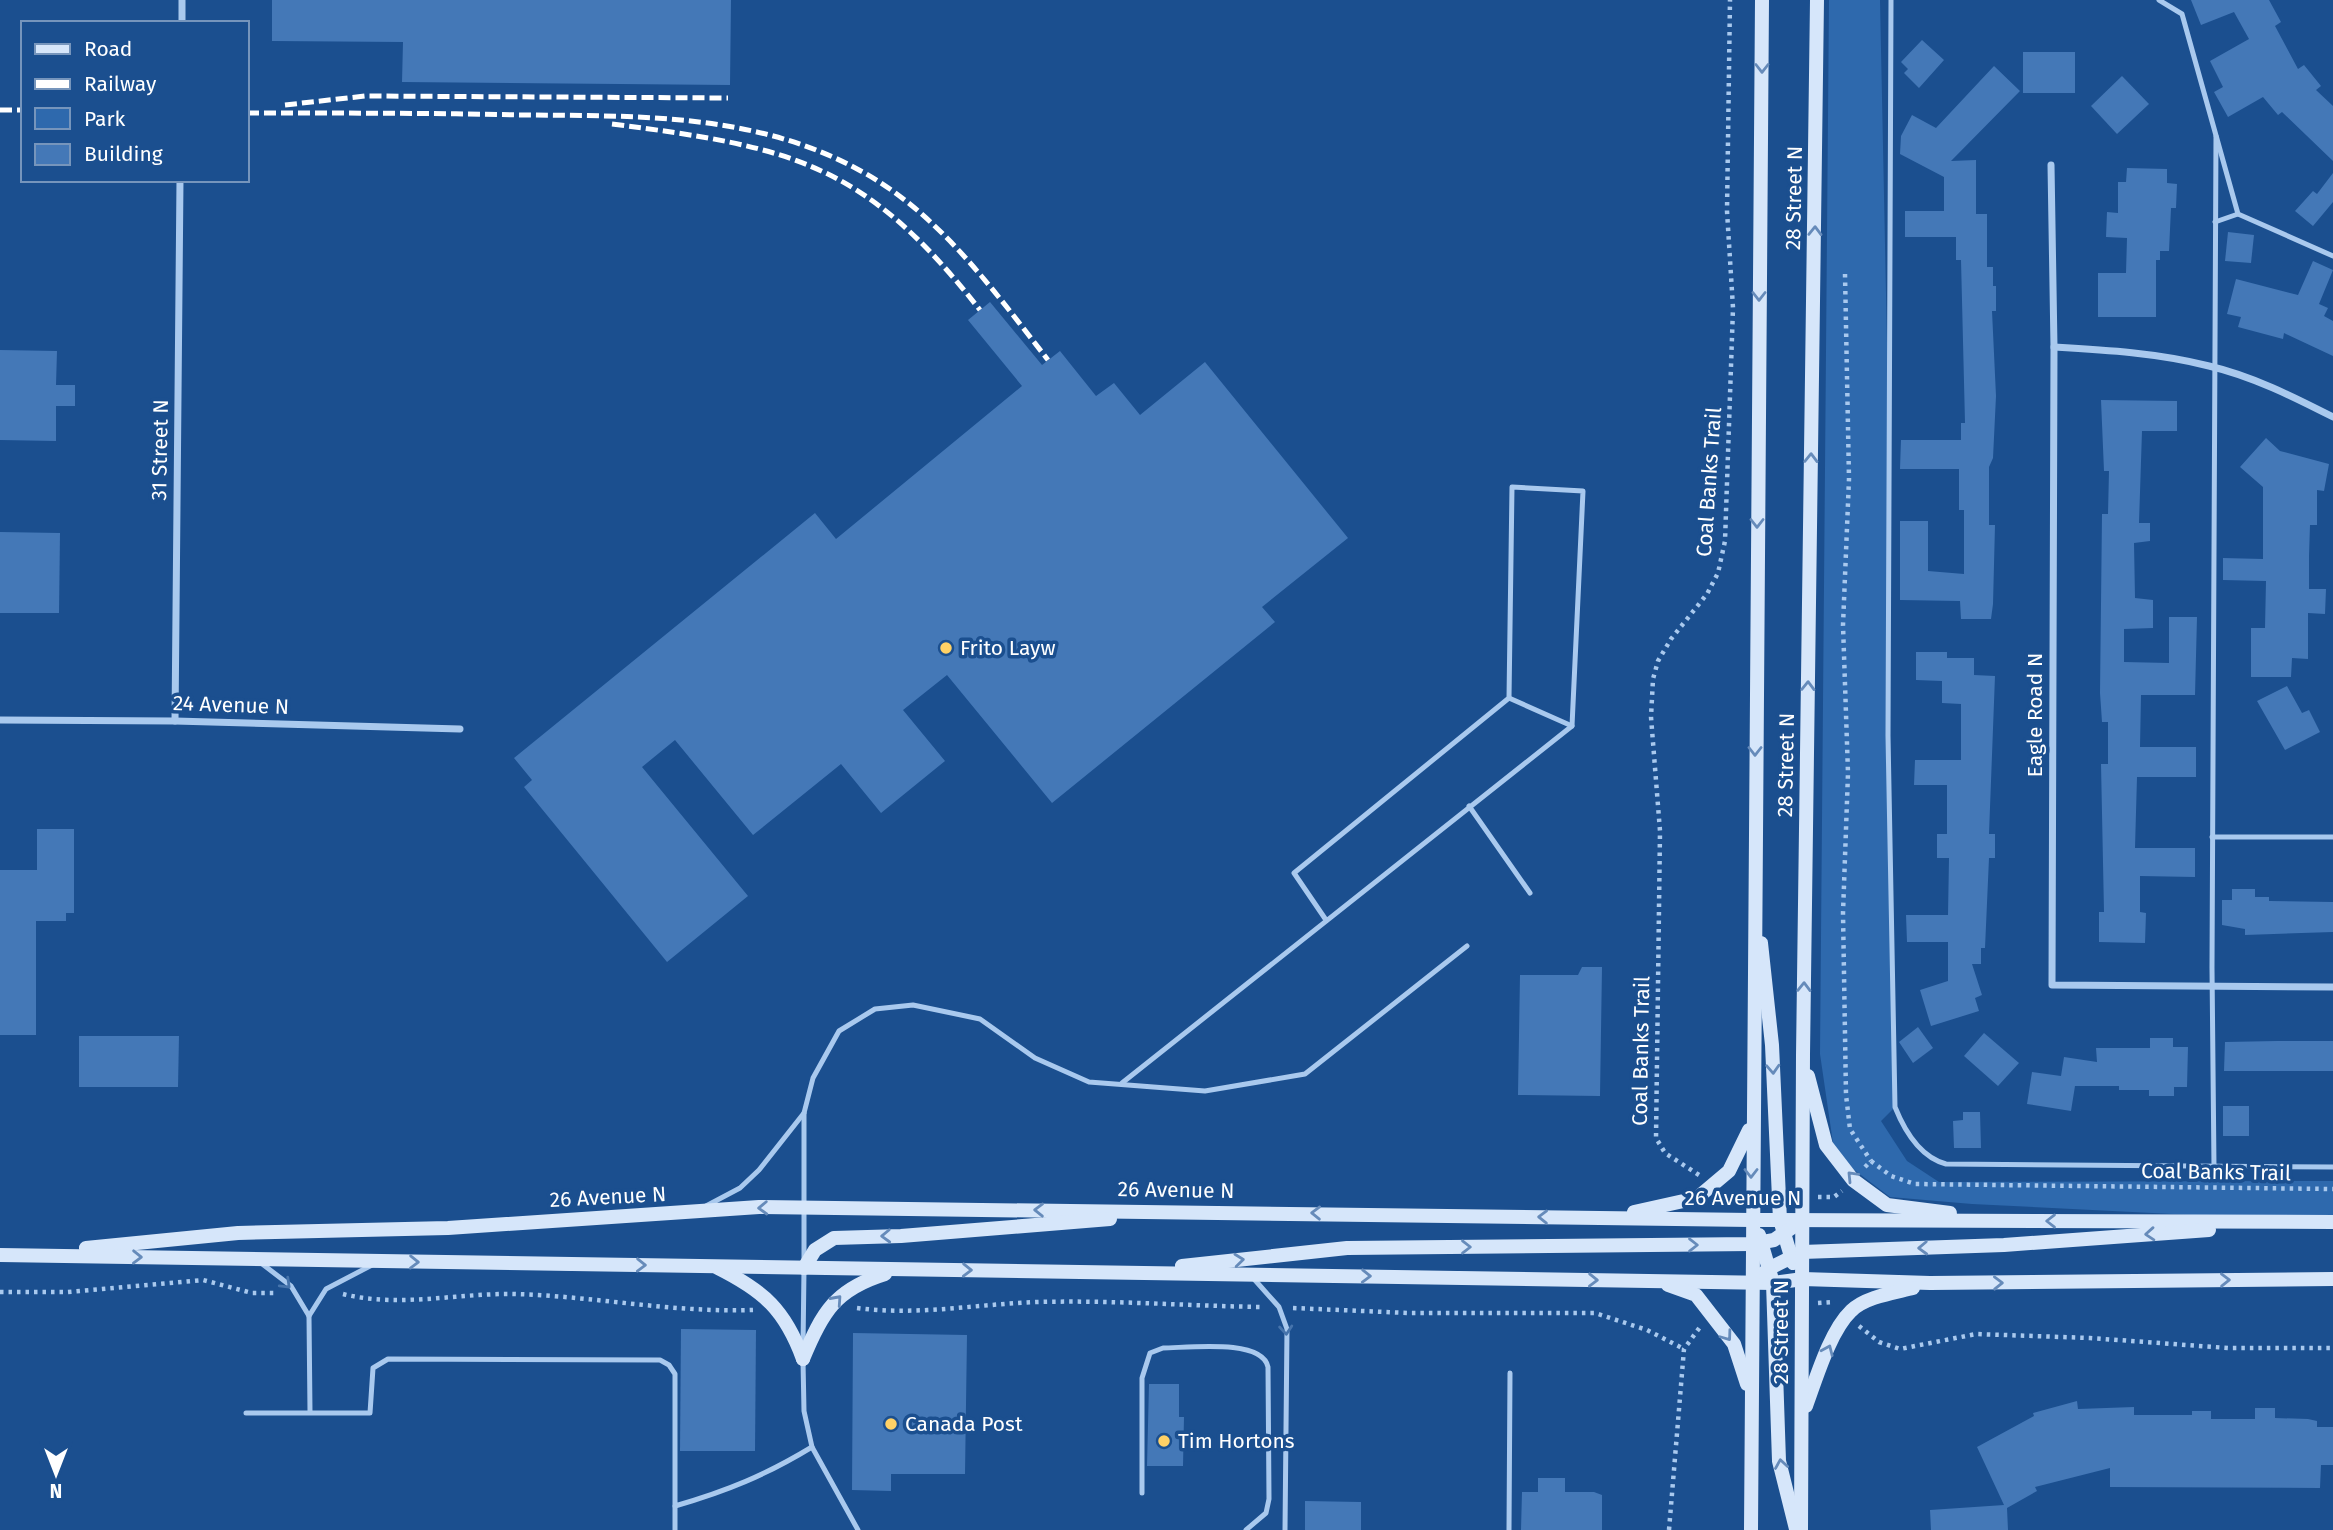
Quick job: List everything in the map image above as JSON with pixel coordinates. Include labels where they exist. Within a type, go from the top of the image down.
[{"type":"main road","name":"28 Street N","points":[[1751,1220],[1762,0]]},
{"type":"main road","name":"28 Street N","points":[[1796,1255],[1803,1220],[1817,0]]},
{"type":"main road","points":[[1754,879],[1772,1045],[1781,1227],[1796,1255],[1802,1279]]},
{"type":"main road","points":[[1803,1055],[1826,1145],[1853,1180],[1887,1205],[2007,1221]]},
{"type":"main road","points":[[1612,1218],[1696,1198],[1729,1171],[1752,1126]]},
{"type":"main road","name":"26 Avenue N","points":[[20,1255],[238,1233],[448,1228],[806,1207],[1751,1220],[1781,1227],[1803,1220],[2333,1222]]},
{"type":"main road","points":[[804,1268],[815,1250],[834,1238],[901,1236],[1198,1212]]},
{"type":"main road","points":[[1751,1220],[1757,1243],[1770,1268],[1773,1283],[1779,1461],[1799,1530]]},
{"type":"main road","points":[[1752,1282],[1770,1268],[1796,1255],[2004,1245],[2316,1222]]},
{"type":"main road","points":[[1122,1272],[1347,1248],[1757,1243],[1774,1240],[1781,1227]]},
{"type":"main road","name":"28 Street N","points":[[1751,1530],[1752,1282],[1757,1243]]},
{"type":"main road","name":"26 Avenue N","points":[[0,1255],[1773,1283],[1802,1279],[1930,1283],[2333,1279]]},
{"type":"main road","points":[[714,1266],[751,1284],[769,1301],[791,1328],[803,1359]]},
{"type":"main road","points":[[803,1359],[817,1325],[837,1298],[862,1281],[899,1269]]},
{"type":"main road","name":"28 Street N","points":[[1799,1530],[1802,1279]]},
{"type":"main road","points":[[1657,1281],[1696,1295],[1734,1344],[1751,1398]]},
{"type":"main road","points":[[1802,1414],[1838,1330],[1852,1310],[1878,1297],[1930,1283]]},
{"type":"street","points":[[182,0],[182,21]]},
{"type":"street","name":"Eagle Road N","points":[[2051,165],[2054,347],[2052,985],[2333,986]]},
{"type":"street","name":"31 Street N","points":[[175,720],[180,182]]},
{"type":"street","points":[[2054,347],[2136,352],[2215,368],[2298,399],[2333,417]]},
{"type":"street","name":"24 Avenue N","points":[[0,720],[175,720],[460,729]]},
{"type":"lane","points":[[1891,0],[1888,736],[1895,1107],[1906,1131],[1919,1148],[1934,1161],[1946,1164],[2333,1167]]},
{"type":"lane","points":[[2159,0],[2182,14],[2238,214]]},
{"type":"lane","points":[[2214,1167],[2212,837],[2216,136]]},
{"type":"lane","points":[[2216,222],[2238,214],[2333,256]]},
{"type":"lane","points":[[1122,1083],[1572,726],[1583,491],[1513,487],[1509,698],[1294,873],[1326,920]]},
{"type":"lane","points":[[1509,698],[1572,726]]},
{"type":"lane","points":[[1469,806],[1530,893]]},
{"type":"lane","points":[[2212,837],[2333,837]]},
{"type":"lane","points":[[858,1530],[812,1447],[804,1411],[804,1113],[813,1078],[839,1031],[875,1009],[913,1004],[980,1020],[1035,1058],[1089,1082],[1205,1091],[1305,1074],[1468,946]]},
{"type":"lane","points":[[695,1213],[740,1188],[759,1170],[804,1113]]},
{"type":"lane","points":[[255,1259],[291,1286],[309,1316],[310,1412]]},
{"type":"lane","points":[[309,1316],[326,1289],[380,1261]]},
{"type":"lane","points":[[1249,1275],[1279,1307],[1287,1329],[1285,1530]]},
{"type":"lane","points":[[1142,1493],[1142,1378],[1150,1353],[1163,1348],[1251,1349],[1264,1358],[1268,1367],[1269,1499],[1266,1513],[1246,1530]]},
{"type":"lane","points":[[246,1413],[370,1413],[373,1368],[388,1359],[660,1360],[669,1365],[675,1374],[675,1530]]},
{"type":"lane","points":[[1509,1530],[1510,1373]]},
{"type":"lane","points":[[675,1506],[733,1489],[774,1470],[812,1447]]},
{"type":"path","name":"Coal Banks Trail","points":[[1701,1177],[1665,1153],[1656,1138],[1660,831],[1651,717],[1653,679],[1658,662],[1707,594],[1718,573],[1725,541],[1733,308],[1727,211],[1730,0]]},
{"type":"path","points":[[1845,274],[1849,479],[1843,625],[1848,773],[1843,913],[1846,1095],[1850,1129],[1871,1161],[1859,1174]]},
{"type":"path","name":"Coal Banks Trail","points":[[1871,1161],[1891,1176],[1915,1184],[2333,1189]]},
{"type":"path","points":[[1823,1197],[1835,1197],[1841,1192]]},
{"type":"path","points":[[0,1292],[79,1292],[188,1280],[214,1282],[252,1293],[276,1293],[291,1286]]},
{"type":"path","points":[[326,1289],[378,1300],[513,1294],[683,1309],[752,1310],[769,1301]]},
{"type":"path","points":[[837,1298],[853,1307],[891,1312],[1042,1302],[1151,1301],[1408,1313],[1595,1312],[1647,1331],[1684,1349]]},
{"type":"path","points":[[1822,1302],[1834,1302]]},
{"type":"path","points":[[1855,1323],[1880,1342],[1900,1349],[1976,1335],[2090,1338],[2228,1348],[2333,1348]]},
{"type":"path","points":[[1669,1530],[1684,1349],[1701,1326]]},
{"type":"green space","points":[[1829,0],[1880,0],[1889,440],[1891,919],[1895,1107],[1881,1121],[1907,1161],[1939,1182],[2333,1181],[2333,1222],[1972,1204],[1890,1197],[1853,1169],[1833,1143],[1820,1054]]},
{"type":"building","points":[[272,0],[731,0],[730,85],[402,82],[403,42],[272,41]]},
{"type":"building","points":[[2191,0],[2269,0],[2281,22],[2275,26],[2298,69],[2304,65],[2321,86],[2316,90],[2333,106],[2333,161],[2282,112],[2278,115],[2263,97],[2228,117],[2214,92],[2223,87],[2210,61],[2249,39],[2234,12],[2201,25]]},
{"type":"building","points":[[1922,40],[1944,60],[1919,88],[1904,73],[1908,69],[1901,62]]},
{"type":"building","points":[[2023,52],[2075,52],[2075,93],[2023,93]]},
{"type":"building","points":[[1994,66],[2020,91],[1951,161],[1976,160],[1976,214],[1987,214],[1987,267],[1993,267],[1993,286],[1996,286],[1996,311],[1992,311],[1996,396],[1993,458],[1989,467],[1989,525],[1995,525],[1993,604],[1991,619],[1961,619],[1960,601],[1900,600],[1900,521],[1928,521],[1928,571],[1964,574],[1964,510],[1959,510],[1959,469],[1900,469],[1901,440],[1961,440],[1961,423],[1965,423],[1961,260],[1956,260],[1956,237],[1905,237],[1905,211],[1944,211],[1944,177],[1900,154],[1901,136],[1912,115],[1936,128]]},
{"type":"building","points":[[2122,76],[2149,104],[2117,134],[2091,106]]},
{"type":"building","points":[[2127,168],[2167,169],[2167,183],[2177,184],[2176,208],[2171,208],[2169,251],[2160,251],[2160,260],[2156,260],[2156,317],[2098,317],[2098,273],[2126,273],[2127,238],[2106,237],[2107,212],[2118,213],[2118,182],[2126,182]]},
{"type":"building","points":[[2333,173],[2333,202],[2313,226],[2295,211],[2313,191],[2317,194]]},
{"type":"building","points":[[2228,232],[2254,235],[2251,263],[2225,261]]},
{"type":"building","points":[[2313,261],[2333,270],[2319,304],[2328,308],[2324,316],[2333,321],[2333,356],[2284,333],[2283,339],[2238,327],[2241,317],[2227,314],[2236,279],[2298,295]]},
{"type":"building","name":"Frito Layw","points":[[990,302],[1042,365],[1060,351],[1096,396],[1114,383],[1140,415],[1205,362],[1348,538],[1262,607],[1275,622],[1052,803],[947,675],[903,710],[945,761],[881,813],[841,764],[753,835],[675,740],[642,767],[748,896],[667,962],[524,787],[532,780],[514,758],[815,513],[836,539],[1022,386],[968,320]]},
{"type":"building","points":[[0,350],[57,351],[56,385],[75,385],[75,406],[56,406],[56,441],[0,440]]},
{"type":"building","points":[[2101,400],[2177,401],[2177,431],[2142,431],[2139,523],[2150,523],[2150,541],[2134,543],[2135,598],[2153,600],[2153,628],[2124,629],[2124,662],[2169,663],[2169,617],[2197,617],[2195,695],[2141,695],[2140,747],[2196,747],[2196,777],[2137,777],[2135,848],[2195,848],[2195,877],[2140,876],[2140,912],[2146,913],[2145,943],[2099,942],[2099,912],[2104,912],[2101,764],[2108,764],[2108,722],[2102,722],[2100,693],[2102,514],[2108,514],[2109,471],[2104,471]]},
{"type":"building","points":[[2266,438],[2280,451],[2329,464],[2324,491],[2317,490],[2317,525],[2310,525],[2309,556],[2309,589],[2326,589],[2325,614],[2308,613],[2308,659],[2292,658],[2291,677],[2251,677],[2251,628],[2265,628],[2266,581],[2223,580],[2223,558],[2263,559],[2263,487],[2240,467]]},
{"type":"building","points":[[0,532],[60,533],[59,613],[0,613]]},
{"type":"building","points":[[1916,652],[1947,652],[1947,658],[1974,658],[1974,675],[1995,676],[1989,834],[1995,834],[1995,858],[1989,858],[1985,948],[1981,948],[1981,964],[1972,964],[1982,995],[1975,998],[1979,1011],[1931,1026],[1920,990],[1948,981],[1948,942],[1907,942],[1906,915],[1948,915],[1949,858],[1937,858],[1937,834],[1947,834],[1947,785],[1914,785],[1915,760],[1961,760],[1961,704],[1942,703],[1942,681],[1916,680]]},
{"type":"building","points":[[2287,686],[2302,713],[2309,710],[2320,732],[2285,750],[2257,701]]},
{"type":"building","points":[[37,829],[74,829],[74,913],[66,913],[66,921],[36,921],[36,1035],[0,1035],[0,870],[37,870]]},
{"type":"building","points":[[2232,889],[2255,889],[2255,897],[2269,897],[2269,901],[2333,902],[2333,932],[2245,935],[2245,929],[2222,925],[2222,900],[2232,900]]},
{"type":"building","points":[[1582,967],[1602,967],[1600,1096],[1518,1095],[1520,975],[1578,975]]},
{"type":"building","points":[[1918,1027],[1933,1048],[1913,1063],[1899,1042]]},
{"type":"building","points":[[1984,1033],[2019,1063],[1998,1086],[1964,1056]]},
{"type":"building","points":[[79,1036],[179,1036],[178,1087],[79,1087]]},
{"type":"building","points":[[2150,1038],[2173,1038],[2173,1047],[2188,1047],[2187,1087],[2174,1087],[2174,1096],[2149,1096],[2149,1090],[2119,1090],[2119,1086],[2075,1086],[2071,1111],[2027,1104],[2032,1072],[2061,1076],[2064,1057],[2097,1062],[2096,1048],[2150,1048]]},
{"type":"building","points":[[2333,1041],[2333,1071],[2224,1071],[2225,1042]]},
{"type":"building","points":[[2223,1106],[2249,1106],[2249,1136],[2223,1136]]},
{"type":"building","points":[[1963,1112],[1980,1112],[1981,1148],[1954,1148],[1953,1121],[1963,1120]]},
{"type":"building","points":[[681,1329],[756,1330],[755,1451],[680,1451]]},
{"type":"building","points":[[853,1333],[967,1335],[965,1474],[891,1474],[891,1491],[852,1490]]},
{"type":"building","name":"Tim Hortons","points":[[1149,1384],[1179,1384],[1179,1417],[1184,1417],[1183,1466],[1147,1466]]},
{"type":"building","points":[[2077,1401],[2078,1409],[2134,1407],[2134,1415],[2192,1415],[2192,1411],[2211,1411],[2211,1419],[2255,1419],[2255,1408],[2275,1408],[2275,1418],[2308,1419],[2317,1421],[2317,1427],[2333,1427],[2333,1465],[2321,1465],[2320,1488],[2110,1487],[2110,1468],[2035,1487],[2037,1491],[2007,1508],[2008,1530],[1931,1530],[1930,1510],[2004,1505],[1977,1447],[2034,1416],[2033,1413]]},
{"type":"building","points":[[1538,1478],[1565,1478],[1565,1492],[1594,1492],[1602,1495],[1602,1530],[1521,1530],[1522,1492],[1538,1492]]},
{"type":"building","points":[[1305,1501],[1361,1502],[1361,1530],[1305,1530]]},
{"type":"railway","points":[[285,105],[365,96],[728,98]]},
{"type":"railway","points":[[0,110],[21,110]]},
{"type":"railway","points":[[248,113],[652,118],[737,128],[779,138],[819,151],[859,170],[888,187],[914,208],[963,255],[1048,360]]},
{"type":"railway","points":[[612,124],[729,142],[777,154],[820,170],[860,192],[899,222],[938,260],[980,310]]},
{"type":"place","name":"Frito Layw","points":[[946,648]]},
{"type":"place","name":"Canada Post","points":[[891,1424]]},
{"type":"place","name":"Tim Hortons","points":[[1164,1441]]}]
